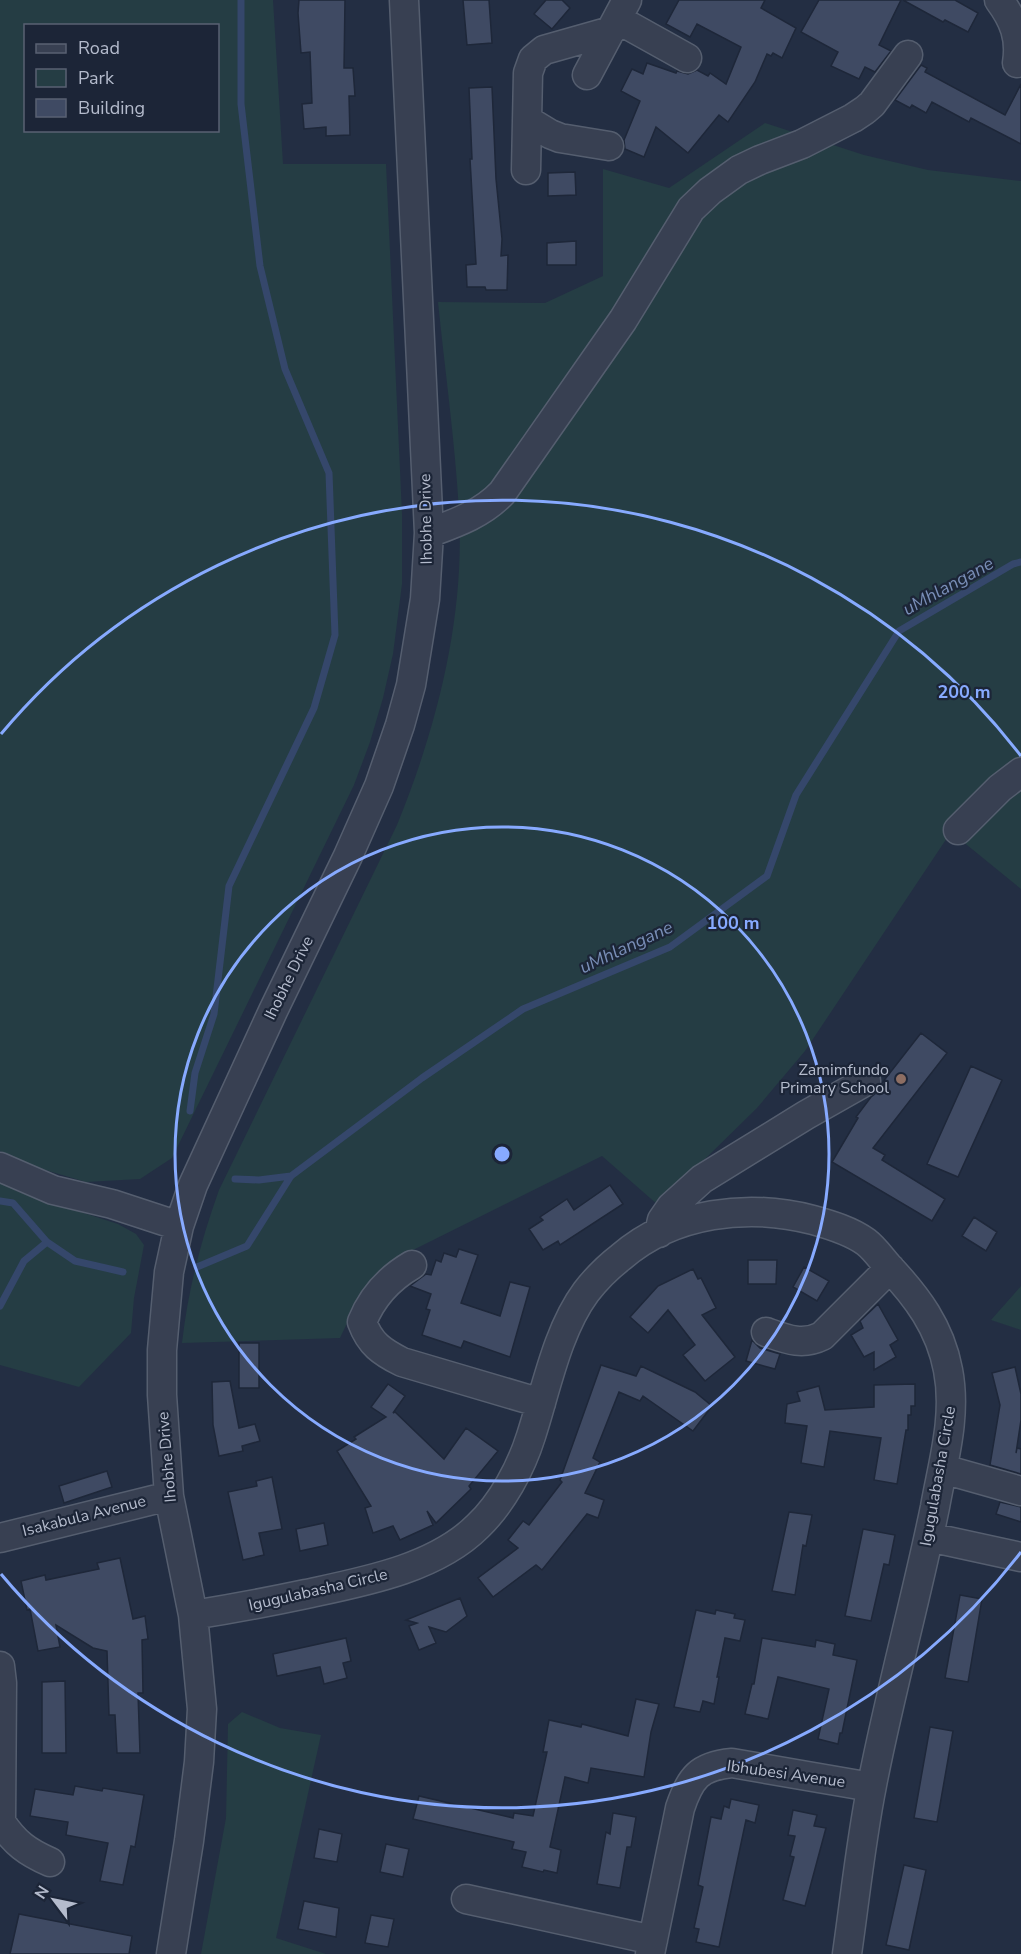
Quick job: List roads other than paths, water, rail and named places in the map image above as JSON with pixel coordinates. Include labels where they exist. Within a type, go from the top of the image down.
[{"type":"street","name":"Ihobhe Drive","points":[[171,1954],[191,1829],[199,1762],[202,1709],[194,1615],[169,1496],[162,1395],[162,1350],[169,1272],[179,1226],[193,1185],[379,786],[411,685],[425,599],[429,533],[404,0]]},
{"type":"street","points":[[999,0],[1012,18],[1018,32],[1020,44],[1017,63]]},
{"type":"street","points":[[618,17],[687,58]]},
{"type":"street","points":[[587,75],[618,17]]},
{"type":"street","points":[[526,170],[528,73],[533,59],[538,54],[618,17]]},
{"type":"street","points":[[429,533],[477,513],[493,503],[502,493],[623,320],[678,228],[700,200],[740,170],[802,144],[859,114],[872,104],[908,55]]},
{"type":"street","points":[[527,120],[560,138],[609,146]]},
{"type":"street","points":[[958,830],[1000,788],[1021,772]]},
{"type":"street","points":[[658,1233],[662,1220],[671,1208],[702,1179],[866,1081]]},
{"type":"street","points":[[0,1167],[53,1190],[112,1204],[179,1226]]},
{"type":"street","name":"Igugulabasha Circle","points":[[194,1615],[241,1608],[373,1580],[431,1557],[458,1542],[477,1527],[511,1481],[530,1440],[566,1329],[585,1293],[624,1254],[658,1233],[703,1217],[730,1213],[766,1212],[806,1218],[834,1226],[866,1242],[923,1306],[940,1342],[948,1369],[952,1400],[951,1422],[929,1537],[871,1787],[847,1954]]},
{"type":"street","points":[[412,1265],[386,1282],[368,1307],[362,1322],[367,1336],[385,1354],[402,1362],[541,1403]]},
{"type":"street","points":[[765,1332],[799,1342],[822,1336],[890,1268]]},
{"type":"street","points":[[943,1469],[1021,1491]]},
{"type":"street","name":"Isakabula Avenue","points":[[0,1538],[169,1496]]},
{"type":"street","points":[[929,1537],[1021,1557]]},
{"type":"street","points":[[0,1666],[2,1683],[1,1822],[28,1853],[50,1862]]},
{"type":"street","name":"Ibhubesi Avenue","points":[[466,1899],[651,1947],[680,1808],[687,1787],[704,1770],[714,1765],[732,1763],[871,1787]]},
{"type":"waterway","points":[[190,1111],[195,1073],[214,1014],[229,886],[314,708],[335,635],[329,473],[285,369],[260,266],[241,104],[241,0]]},
{"type":"waterway","name":"uMhlangane","points":[[197,1267],[247,1246],[291,1176],[422,1078],[523,1009],[670,947],[767,876],[796,795],[899,631],[1013,564],[1021,562]]},
{"type":"waterway","points":[[235,1179],[259,1180],[291,1176]]},
{"type":"waterway","name":"uMhlangane","points":[[0,1201],[13,1203],[47,1242],[75,1261],[123,1272]]},
{"type":"waterway","points":[[0,1306],[24,1261],[47,1242]]},
{"type":"place","name":"Zamimfundo Primary School","points":[[901,1079]]}]
